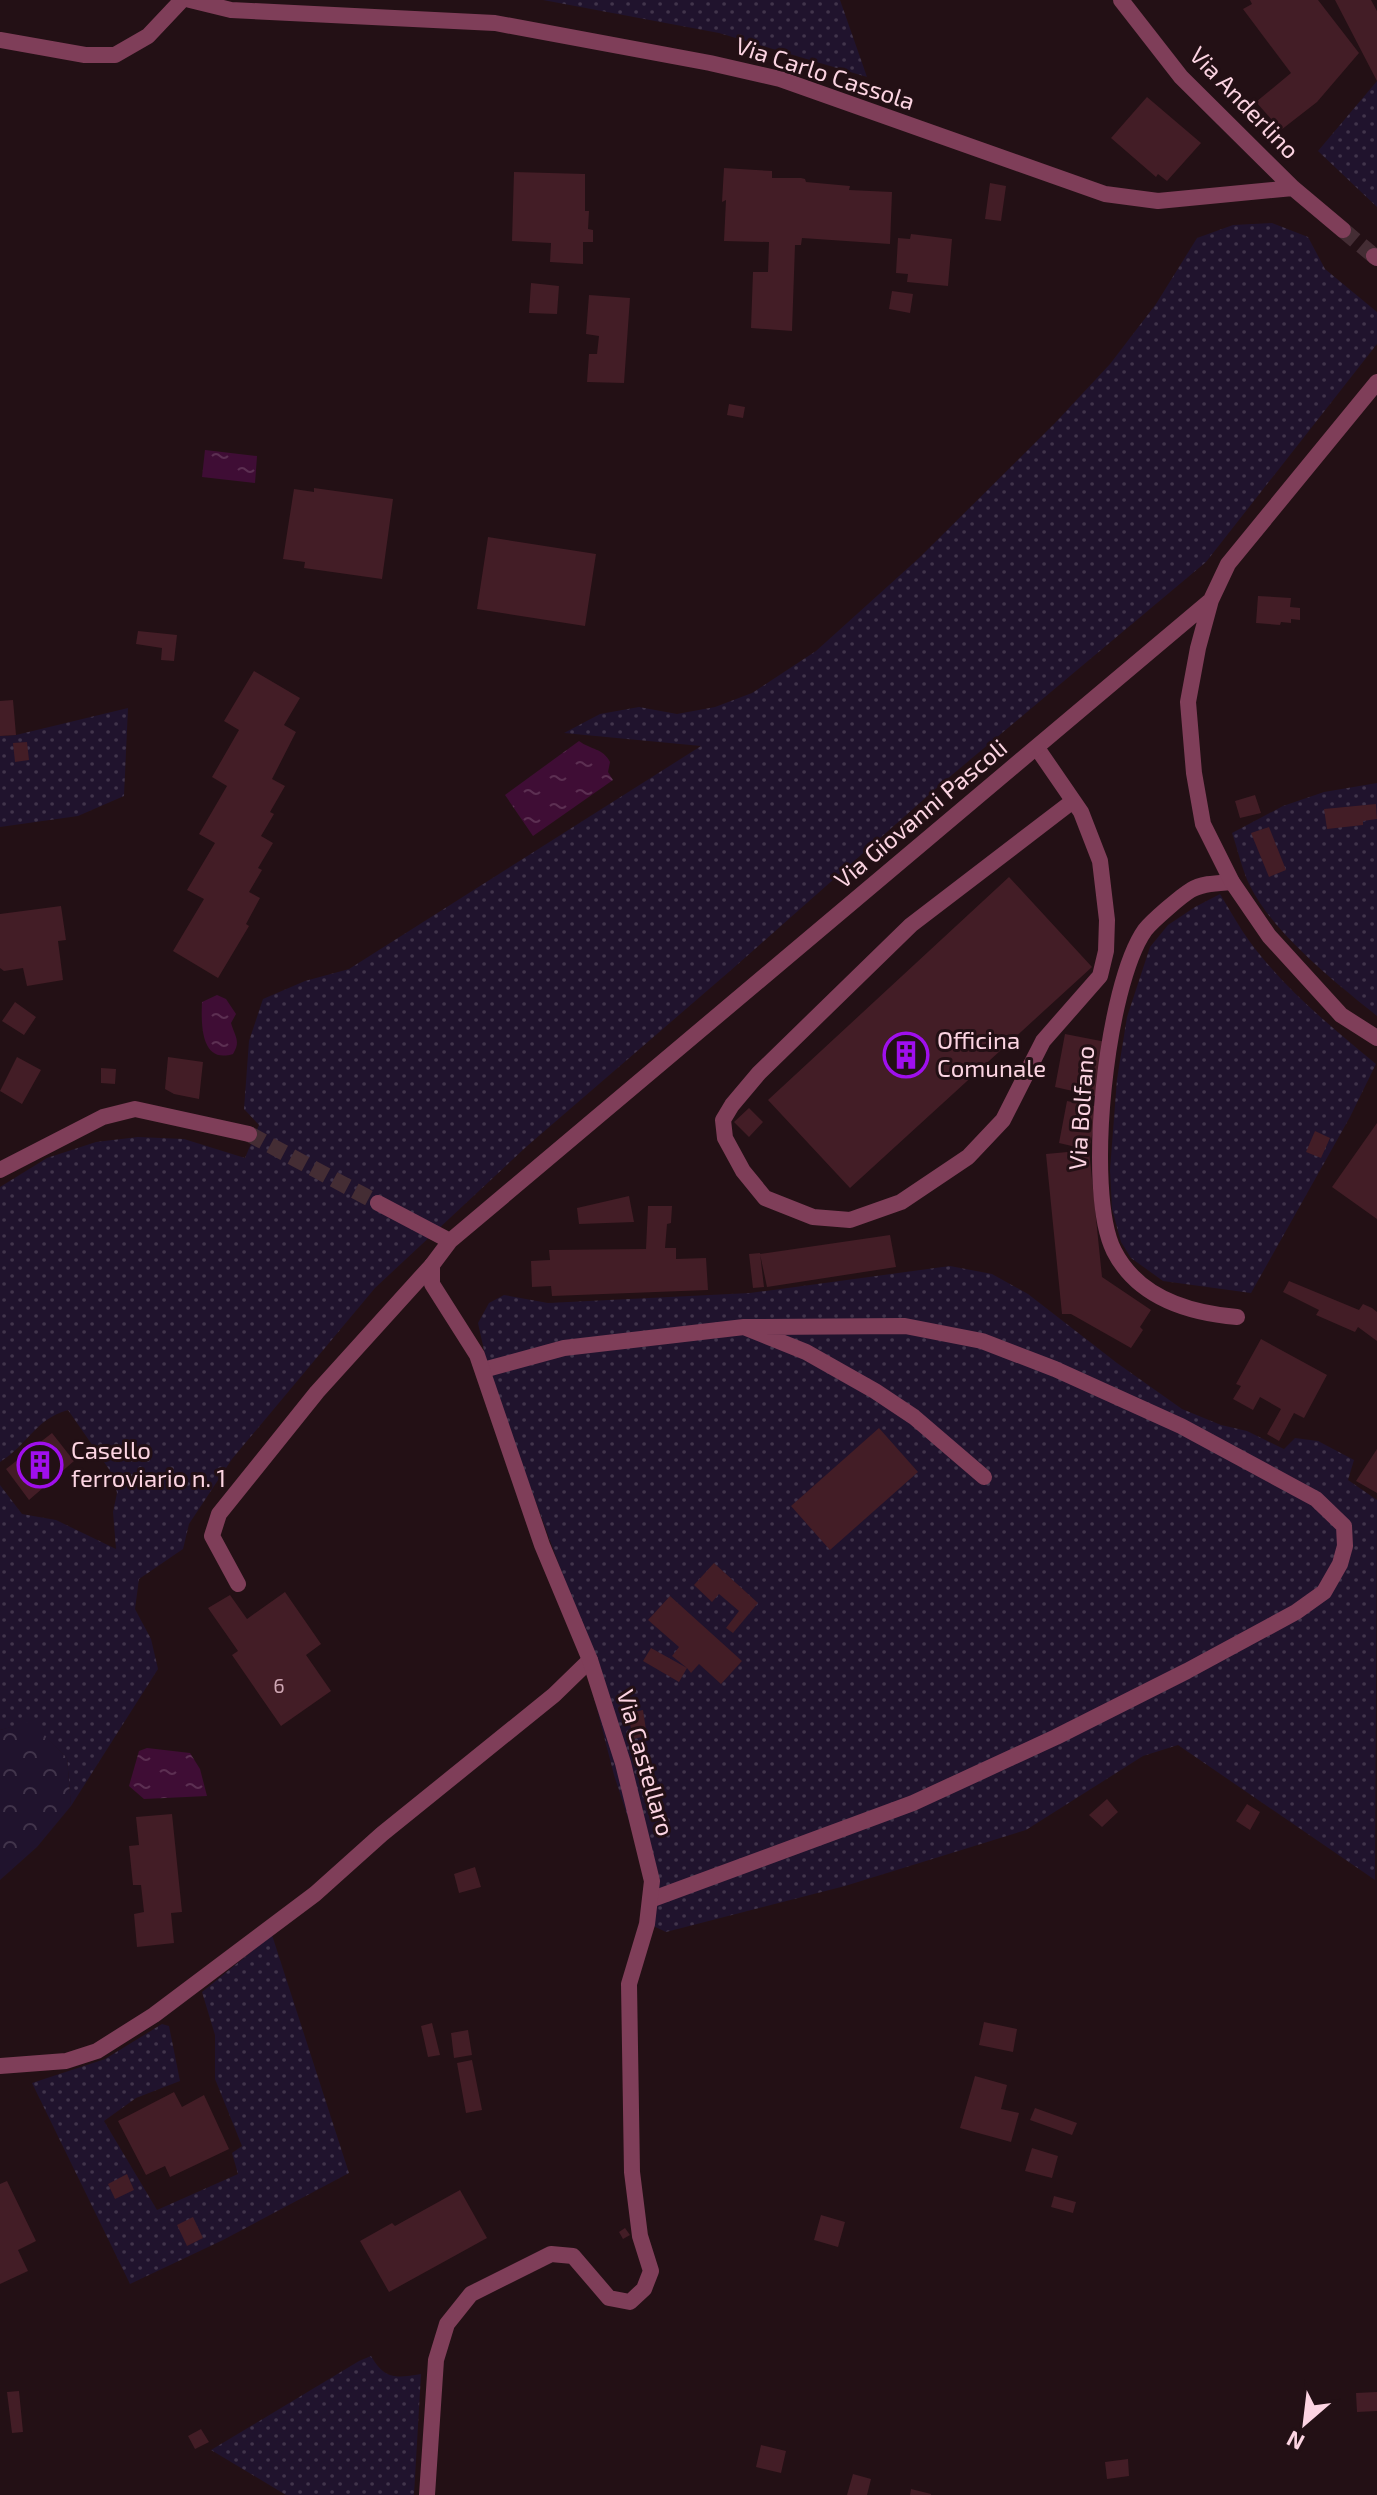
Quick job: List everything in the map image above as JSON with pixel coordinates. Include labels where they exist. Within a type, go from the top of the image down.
[{"type":"street","points":[[0,40],[85,55],[115,55],[148,36],[182,0]]},
{"type":"street","name":"Via Carlo Cassola","points":[[190,0],[231,10],[495,23],[710,63],[780,79],[1105,194],[1158,201],[1293,188]]},
{"type":"street","name":"Via Anderlino","points":[[1121,0],[1181,77],[1293,188],[1343,230]]},
{"type":"street","name":"Via Giovanni Pascoli","points":[[432,1265],[450,1241],[1211,600],[1228,564],[1377,382]]},
{"type":"street","points":[[1211,600],[1188,702],[1203,824],[1232,882],[1269,936],[1341,1015],[1377,1038]]},
{"type":"street","points":[[1037,748],[1081,812],[1100,861],[1107,920],[1106,951],[1100,976],[1043,1041],[1003,1120],[968,1157],[901,1202],[850,1220],[813,1217],[765,1198],[743,1171],[725,1138],[723,1120],[732,1105],[759,1073],[911,925],[1073,801]]},
{"type":"street","name":"Via Bolfano","points":[[1232,882],[1191,889],[1146,929],[1133,951],[1124,974],[1111,1038],[1101,1120],[1100,1190],[1102,1211],[1114,1252],[1141,1284],[1158,1297],[1176,1305],[1218,1316],[1237,1317]]},
{"type":"street","points":[[0,1170],[103,1117],[135,1109],[249,1134]]},
{"type":"street","points":[[378,1203],[450,1241]]},
{"type":"street","points":[[238,1584],[212,1536],[219,1514],[317,1392],[432,1265]]},
{"type":"street","name":"Via Castellaro","points":[[427,2495],[436,2360],[447,2324],[471,2294],[551,2254],[573,2256],[609,2298],[630,2302],[644,2289],[651,2271],[640,2236],[632,2172],[629,1984],[647,1924],[652,1881],[623,1763],[590,1660],[542,1545],[477,1355],[432,1284],[432,1265]]},
{"type":"street","points":[[483,1370],[564,1348],[744,1327],[905,1326],[982,1341],[1055,1369],[1181,1426],[1316,1499],[1344,1526],[1345,1546],[1340,1564],[1324,1592],[1296,1612],[1187,1671],[1056,1737],[913,1803],[650,1900]]},
{"type":"street","points":[[744,1327],[806,1352],[875,1391],[914,1417],[984,1477]]},
{"type":"street","points":[[0,2066],[66,2061],[97,2051],[154,2015],[315,1894],[382,1834],[554,1695],[590,1660]]},
{"type":"green space","points":[[543,0],[840,0],[867,77],[719,33]]},
{"type":"green space","points":[[1377,81],[1377,207],[1318,151]]},
{"type":"green space","points":[[1272,223],[1308,237],[1325,269],[1377,312],[1377,344],[1206,562],[940,785],[526,1147],[375,1288],[232,1459],[189,1524],[183,1549],[139,1579],[135,1609],[151,1639],[158,1669],[71,1806],[67,1758],[31,1722],[0,1730],[0,1485],[22,1514],[56,1520],[116,1549],[113,1512],[117,1493],[113,1475],[68,1410],[39,1426],[0,1462],[0,1187],[47,1158],[96,1142],[138,1137],[184,1139],[245,1158],[259,1125],[244,1109],[249,1041],[263,999],[305,981],[349,969],[701,746],[564,733],[600,714],[639,707],[677,714],[715,707],[752,693],[816,651],[919,558],[1110,364],[1156,304],[1197,238],[1233,225]]},
{"type":"green space","points":[[128,708],[124,796],[78,816],[0,827],[0,736],[16,735]]},
{"type":"green space","points":[[1377,783],[1377,1016],[1307,957],[1274,922],[1250,886],[1232,833],[1283,806],[1324,792]]},
{"type":"green space","points":[[1220,894],[1250,942],[1278,976],[1376,1064],[1350,1117],[1251,1293],[1163,1281],[1131,1258],[1121,1242],[1112,1209],[1110,1170],[1117,1079],[1127,1017],[1150,947],[1168,925]]},
{"type":"green space","points":[[950,1266],[992,1274],[1028,1294],[1182,1409],[1221,1425],[1247,1431],[1284,1449],[1295,1438],[1318,1441],[1354,1460],[1348,1480],[1377,1500],[1375,1880],[1178,1745],[1143,1756],[1026,1830],[845,1886],[666,1932],[647,1923],[644,1867],[614,1775],[562,1573],[490,1378],[478,1323],[489,1303],[504,1295],[548,1303],[750,1293]]},
{"type":"green space","points":[[31,1721],[67,1758],[71,1806],[37,1847],[0,1880],[0,1730]]},
{"type":"green space","points":[[272,1935],[349,2173],[223,2240],[130,2284],[32,2083],[105,2059],[162,2024],[169,2026],[180,2081],[136,2098],[104,2121],[157,2210],[238,2174],[232,2153],[242,2146],[215,2079],[215,2035],[202,1992]]},
{"type":"green space","points":[[371,2356],[381,2370],[392,2376],[421,2374],[414,2495],[286,2495],[211,2450],[359,2361]]},
{"type":"water","points":[[205,450],[257,456],[255,483],[202,477]]},
{"type":"water","points":[[579,741],[607,757],[610,762],[608,772],[613,780],[533,836],[505,795]]},
{"type":"water","points":[[217,995],[226,999],[236,1014],[231,1023],[237,1042],[235,1050],[233,1054],[222,1056],[209,1048],[202,1021],[202,1002]]},
{"type":"water","points":[[147,1748],[190,1753],[200,1769],[207,1796],[144,1799],[129,1786],[139,1751]]},
{"type":"building","points":[[1250,0],[1318,0],[1359,53],[1317,102],[1281,130],[1256,102],[1291,73],[1243,9],[1252,4]]},
{"type":"building","points":[[1335,0],[1371,0],[1377,11],[1377,81]]},
{"type":"building","points":[[1147,97],[1201,143],[1167,181],[1158,174],[1156,177],[1111,138]]},
{"type":"building","points":[[724,168],[772,171],[772,178],[801,178],[806,182],[850,186],[849,190],[892,192],[890,244],[802,238],[801,245],[795,245],[792,331],[751,328],[753,272],[768,272],[769,242],[724,241]]},
{"type":"building","points":[[514,172],[585,174],[585,211],[589,211],[588,229],[593,230],[593,242],[583,242],[583,264],[550,262],[551,243],[512,241]]},
{"type":"building","points":[[990,183],[1006,186],[1001,221],[985,219]]},
{"type":"building","points":[[911,234],[952,239],[948,286],[907,282],[908,274],[896,273],[898,238],[910,239]]},
{"type":"building","points":[[531,283],[559,286],[557,314],[529,313]]},
{"type":"building","points":[[892,291],[913,294],[910,313],[889,309]]},
{"type":"building","points":[[589,295],[630,298],[624,383],[587,382],[589,354],[597,354],[599,336],[586,334]]},
{"type":"building","points":[[729,404],[745,407],[743,418],[727,415]]},
{"type":"building","points":[[314,488],[393,499],[382,579],[304,568],[305,562],[283,559],[294,489],[314,492]]},
{"type":"building","points":[[488,537],[596,554],[585,626],[477,609]]},
{"type":"building","points":[[1258,596],[1291,598],[1290,607],[1300,608],[1300,620],[1291,619],[1291,623],[1281,622],[1280,625],[1256,623]]},
{"type":"building","points":[[138,631],[177,635],[174,661],[161,660],[162,648],[136,644]]},
{"type":"building","points":[[254,671],[300,698],[284,725],[296,732],[272,779],[285,786],[261,836],[273,843],[258,868],[262,870],[249,892],[260,898],[246,924],[249,926],[218,978],[173,951],[204,899],[187,890],[215,843],[199,834],[227,786],[212,777],[239,730],[224,721]]},
{"type":"building","points":[[13,700],[16,735],[0,736],[0,701]]},
{"type":"building","points":[[27,742],[29,760],[15,762],[13,743]]},
{"type":"building","points":[[1255,795],[1261,813],[1240,818],[1235,801]]},
{"type":"building","points":[[1376,804],[1377,819],[1363,821],[1363,825],[1327,829],[1324,809]]},
{"type":"building","points":[[1269,827],[1286,870],[1269,877],[1251,833]]},
{"type":"building","name":"Officina Comunale","points":[[1009,877],[1092,967],[850,1188],[768,1100]]},
{"type":"building","points":[[61,906],[66,940],[58,941],[63,980],[27,986],[23,968],[4,971],[0,968],[0,914]]},
{"type":"building","points":[[15,1002],[36,1017],[24,1035],[2,1021]]},
{"type":"building","points":[[1065,1034],[1106,1042],[1095,1096],[1055,1087]]},
{"type":"building","points":[[17,1057],[41,1070],[22,1104],[0,1091]]},
{"type":"building","points":[[168,1057],[203,1062],[199,1099],[165,1089]]},
{"type":"building","points":[[101,1068],[116,1069],[115,1084],[101,1083]]},
{"type":"building","points":[[1067,1101],[1098,1107],[1089,1150],[1059,1143]]},
{"type":"building","points":[[749,1108],[763,1122],[749,1137],[734,1122]]},
{"type":"building","points":[[1377,1123],[1377,1219],[1332,1187]]},
{"type":"building","points":[[1315,1131],[1330,1138],[1321,1158],[1306,1152]]},
{"type":"building","points":[[1089,1150],[1102,1277],[1151,1310],[1131,1348],[1071,1314],[1062,1314],[1046,1154]]},
{"type":"building","points":[[629,1196],[634,1222],[579,1224],[577,1208]]},
{"type":"building","points":[[648,1206],[672,1206],[665,1248],[676,1248],[676,1259],[706,1258],[708,1290],[552,1296],[551,1286],[532,1287],[531,1261],[550,1260],[549,1250],[646,1249]]},
{"type":"building","points":[[890,1235],[896,1267],[767,1287],[760,1254]]},
{"type":"building","points":[[760,1253],[764,1287],[753,1288],[749,1254]]},
{"type":"building","points":[[1289,1281],[1359,1310],[1363,1304],[1372,1308],[1377,1312],[1377,1341],[1358,1327],[1355,1332],[1316,1315],[1319,1310],[1283,1292]]},
{"type":"building","points":[[1261,1339],[1327,1375],[1304,1418],[1294,1413],[1279,1441],[1267,1434],[1281,1409],[1260,1397],[1253,1410],[1233,1399],[1241,1386],[1236,1384]]},
{"type":"building","points":[[879,1428],[918,1472],[830,1550],[791,1506]]},
{"type":"building","name":"Casello ferroviario n. 1","points":[[52,1433],[74,1461],[29,1500],[6,1469]]},
{"type":"building","points":[[1377,1449],[1377,1493],[1356,1481]]},
{"type":"building","points":[[714,1563],[758,1603],[733,1633],[726,1628],[739,1611],[719,1594],[712,1602],[694,1585]]},
{"type":"building","points":[[285,1592],[321,1644],[306,1655],[331,1691],[281,1726],[232,1655],[238,1651],[208,1608],[230,1595],[247,1619]]},
{"type":"building","points":[[670,1596],[742,1661],[721,1684],[699,1664],[691,1673],[672,1656],[679,1647],[648,1620]]},
{"type":"building","points":[[651,1648],[687,1668],[679,1682],[643,1661]]},
{"type":"building","points":[[643,1710],[647,1736],[633,1739],[628,1713]]},
{"type":"building","points":[[1107,1799],[1118,1812],[1102,1827],[1089,1815]]},
{"type":"building","points":[[1247,1804],[1260,1812],[1250,1830],[1236,1821]]},
{"type":"building","points":[[172,1814],[182,1912],[171,1913],[174,1943],[137,1947],[134,1914],[144,1912],[141,1885],[133,1885],[129,1846],[139,1845],[136,1817]]},
{"type":"building","points":[[475,1867],[481,1887],[459,1893],[454,1874]]},
{"type":"building","points":[[984,2022],[1017,2029],[1013,2052],[979,2045]]},
{"type":"building","points":[[432,2023],[440,2055],[428,2057],[421,2026]]},
{"type":"building","points":[[468,2030],[472,2055],[454,2058],[451,2033]]},
{"type":"building","points":[[472,2060],[482,2110],[466,2113],[457,2063]]},
{"type":"building","points":[[975,2076],[1007,2085],[1001,2109],[1019,2113],[1011,2142],[960,2128]]},
{"type":"building","points":[[174,2092],[182,2107],[204,2095],[229,2149],[170,2177],[165,2166],[146,2175],[118,2121]]},
{"type":"building","points":[[1035,2108],[1077,2123],[1072,2135],[1030,2120]]},
{"type":"building","points":[[1032,2148],[1058,2156],[1052,2178],[1025,2171]]},
{"type":"building","points":[[127,2174],[134,2190],[115,2199],[108,2184]]},
{"type":"building","points":[[7,2181],[36,2241],[18,2250],[28,2271],[0,2284],[0,2184]]},
{"type":"building","points":[[460,2190],[487,2238],[389,2292],[360,2241],[392,2223],[395,2226]]},
{"type":"building","points":[[1054,2196],[1076,2202],[1073,2213],[1051,2207]]},
{"type":"building","points":[[821,2215],[845,2222],[838,2247],[814,2240]]},
{"type":"building","points":[[193,2217],[203,2238],[187,2246],[177,2225]]},
{"type":"building","points":[[625,2228],[630,2235],[623,2239],[619,2232]]},
{"type":"building","points":[[19,2391],[23,2432],[12,2433],[7,2392]]},
{"type":"building","points":[[1377,2392],[1377,2411],[1357,2412],[1356,2393]]},
{"type":"building","points":[[201,2429],[209,2442],[195,2449],[188,2436]]},
{"type":"building","points":[[761,2445],[786,2451],[781,2473],[756,2467]]},
{"type":"building","points":[[1128,2459],[1129,2476],[1107,2479],[1105,2462]]},
{"type":"building","points":[[853,2474],[871,2479],[867,2495],[847,2495]]},
{"type":"building","points":[[911,2489],[931,2494],[931,2495],[910,2495]]},
{"type":"tunnel","points":[[1343,230],[1374,256]]},
{"type":"tunnel","points":[[249,1134],[378,1203]]},
{"type":"place","name":"Officina Comunale","points":[[906,1055]]},
{"type":"place","name":"Casello ferroviario n. 1","points":[[40,1465]]}]
